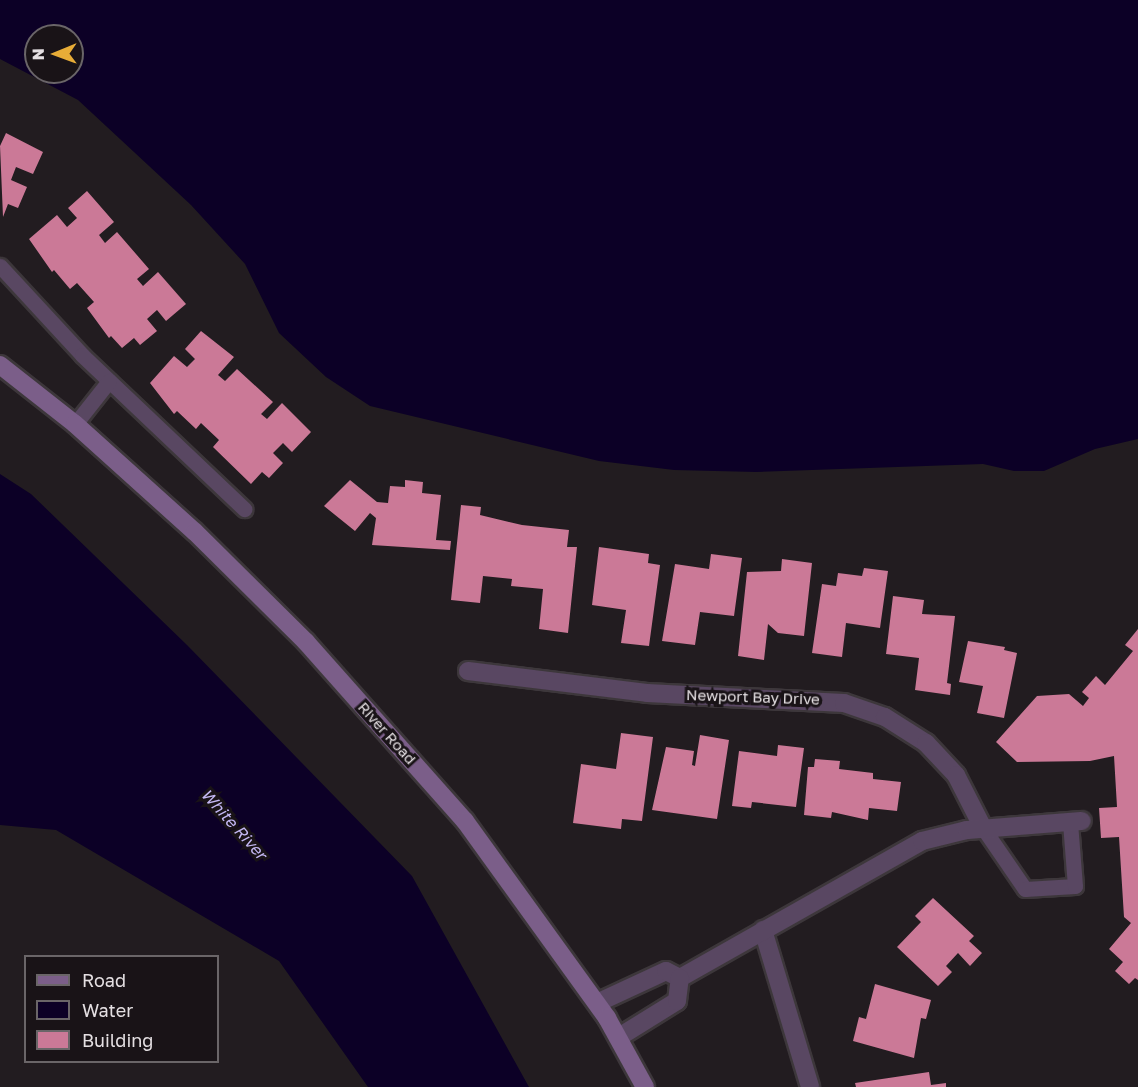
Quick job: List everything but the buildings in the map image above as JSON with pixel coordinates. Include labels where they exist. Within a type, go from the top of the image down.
[{"type":"street","name":"River Road","points":[[0,364],[75,424],[195,532],[306,642],[465,821],[597,1003],[619,1037],[645,1087]]},
{"type":"street","name":"Newport Bay Drive","points":[[468,671],[618,690],[819,699],[855,706],[905,729],[944,761],[962,785],[983,828]]},
{"type":"street","points":[[680,978],[908,846],[952,832],[1076,821]]},
{"type":"street","points":[[763,930],[810,1087]]},
{"type":"street","points":[[597,1003],[666,971],[680,978]]},
{"type":"street","points":[[619,1037],[677,1001],[680,978]]},
{"type":"lane","points":[[0,266],[109,381],[244,510]]},
{"type":"lane","points":[[75,424],[109,381]]},
{"type":"lane","points":[[983,828],[1025,890],[1075,886],[1076,821]]},
{"type":"water","points":[[0,0],[1138,0],[1138,439],[1095,449],[1044,471],[1014,471],[983,464],[756,472],[674,470],[599,461],[370,406],[326,377],[279,333],[245,264],[191,205],[78,100],[48,84],[84,84],[84,24],[24,24],[24,72],[0,59]]},
{"type":"water","name":"White River","points":[[0,474],[31,494],[187,645],[412,876],[529,1087],[368,1087],[279,961],[56,830],[0,825]]}]
